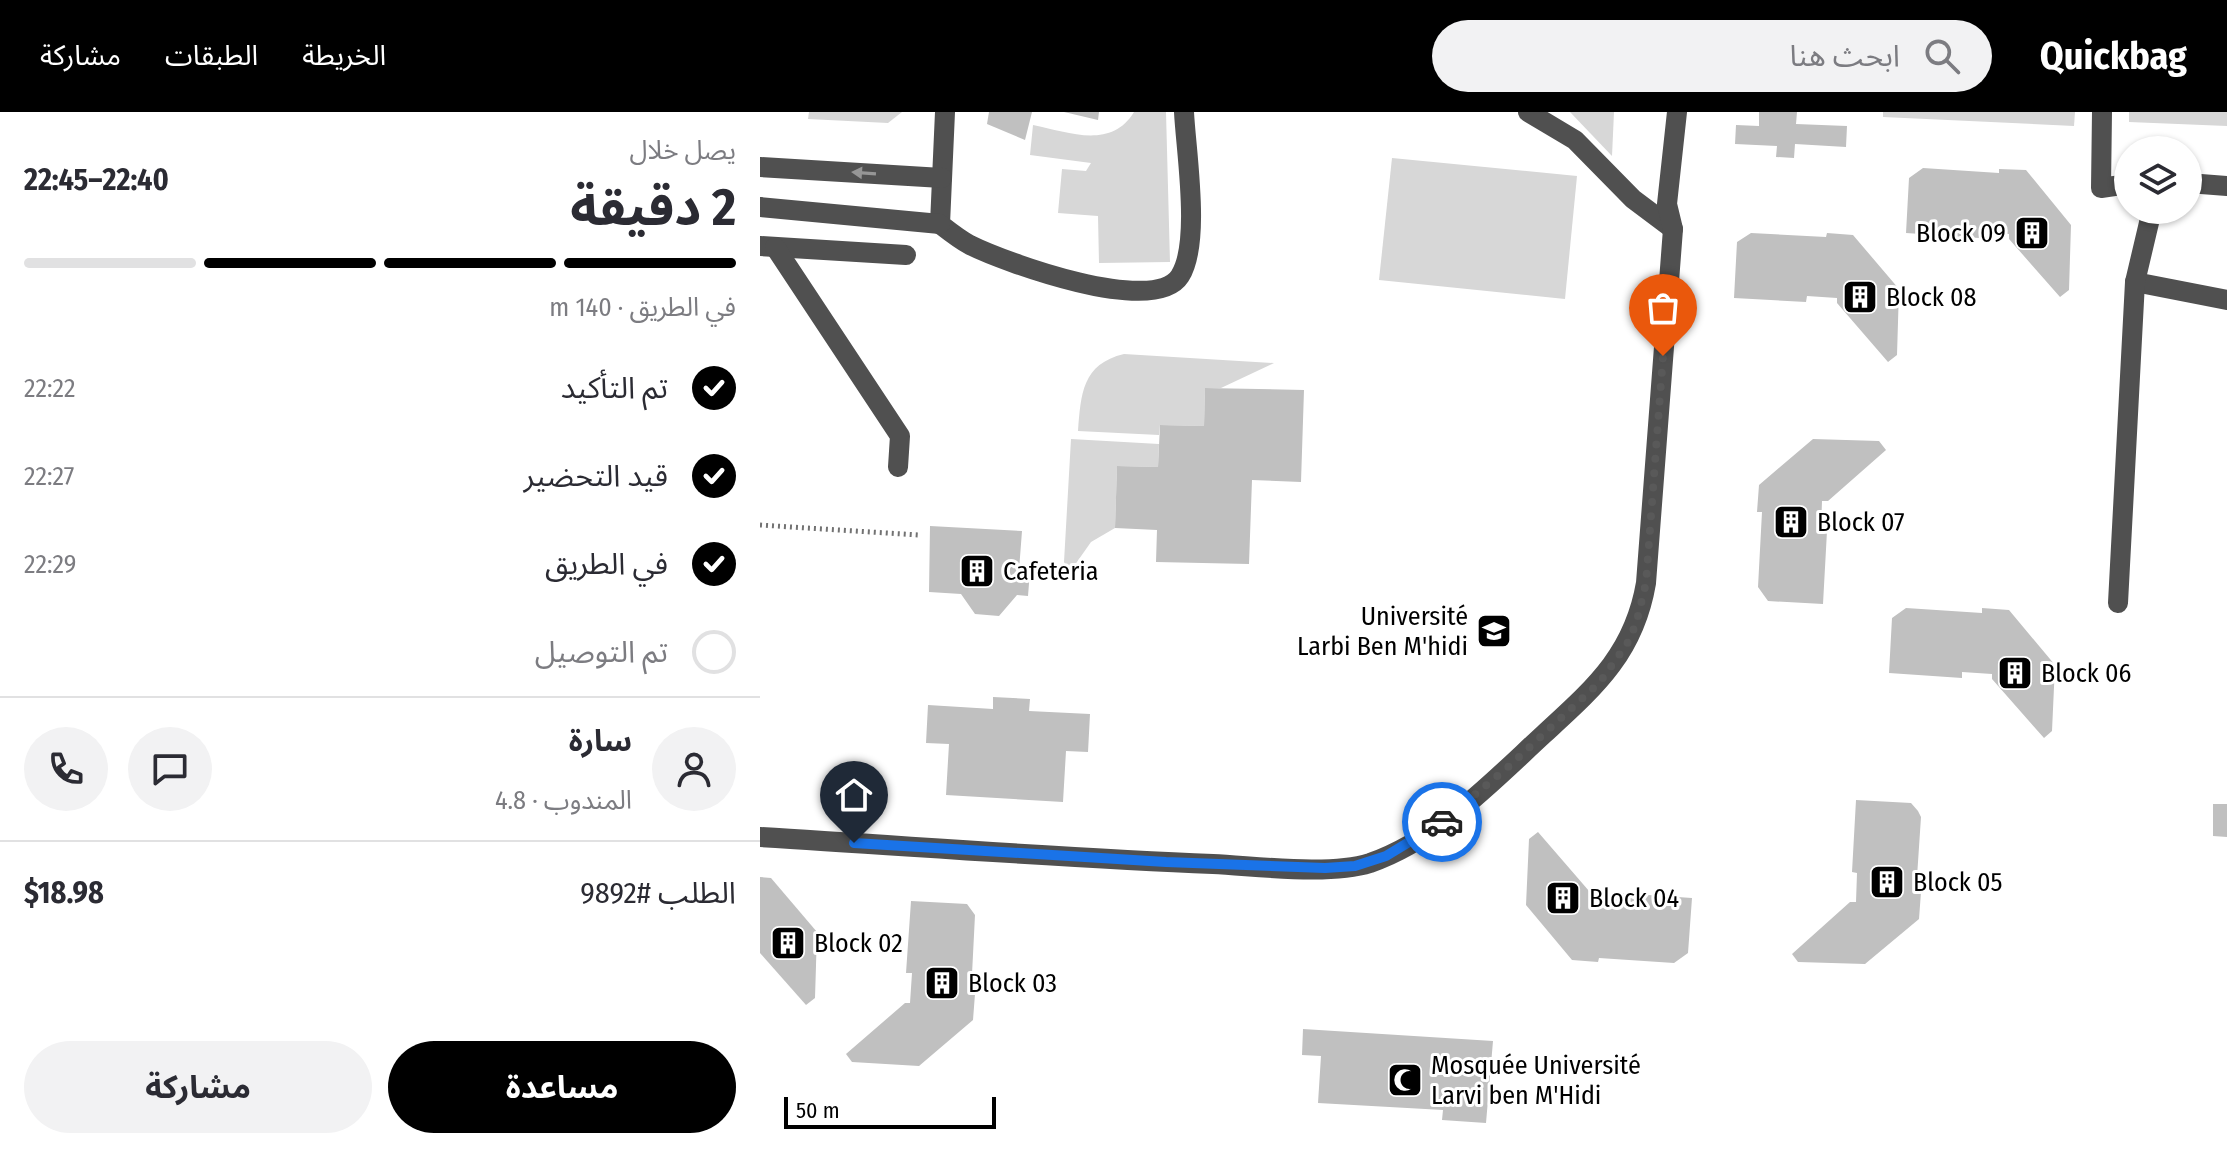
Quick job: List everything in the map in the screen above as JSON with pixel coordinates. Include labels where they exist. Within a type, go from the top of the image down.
[{"type":"street","points":[[940,224],[945,112]]},
{"type":"street","points":[[760,207],[940,224],[968,244],[1065,280],[1105,288],[1145,290],[1175,282],[1187,262],[1192,241],[1184,112]]},
{"type":"street","points":[[1528,112],[1575,140],[1633,199],[1673,229]]},
{"type":"street","points":[[760,837],[1151,861],[1325,868],[1368,863],[1421,836],[1473,797],[1600,682],[1627,644],[1636,624],[1646,583],[1673,229],[1667,204],[1677,112]]},
{"type":"street","points":[[2102,112],[2101,188],[2114,186]]},
{"type":"street","points":[[760,167],[942,178]]},
{"type":"street","points":[[2202,184],[2227,186]]},
{"type":"street","points":[[2118,603],[2135,282],[2149,224]]},
{"type":"street","points":[[768,247],[906,255]]},
{"type":"street","points":[[768,247],[900,436],[898,467]]},
{"type":"street","points":[[2135,282],[2227,300]]},
{"type":"path","points":[[760,525],[919,535]]},
{"type":"shaded area","points":[[809,112],[902,112],[888,123],[808,119]]},
{"type":"shaded area","points":[[1134,112],[1166,112],[1170,262],[1099,263],[1098,216],[1058,213],[1062,169],[1086,171],[1091,163],[1030,155],[1033,125],[1074,134],[1101,135],[1124,124]]},
{"type":"shaded area","points":[[1570,112],[1614,112],[1612,156]]},
{"type":"shaded area","points":[[1883,112],[2075,112],[2074,126],[1883,117]]},
{"type":"shaded area","points":[[2129,112],[2227,112],[2227,126],[2129,122]]},
{"type":"shaded area","points":[[1392,158],[1577,176],[1565,299],[1379,280]]},
{"type":"shaded area","points":[[1124,354],[1274,363],[1221,388],[1205,388],[1204,426],[1160,425],[1159,435],[1078,431],[1086,382],[1100,365]]},
{"type":"shaded area","points":[[1071,439],[1159,444],[1158,467],[1117,466],[1115,528],[1091,542],[1072,569],[1067,568],[1064,562]]},
{"type":"building","points":[[989,112],[1032,112],[1025,140],[987,124]]},
{"type":"building","points":[[1064,112],[1099,112],[1098,120]]},
{"type":"building","points":[[1759,112],[1797,112],[1796,124],[1847,126],[1846,147],[1795,144],[1794,158],[1776,157],[1777,146],[1735,144],[1736,125],[1759,126]]},
{"type":"building","name":"Block 09","points":[[1923,168],[1999,173],[1999,169],[2026,170],[2071,225],[2069,290],[2060,297],[2009,239],[2009,234],[1979,232],[1979,238],[1906,233],[1909,178]]},
{"type":"building","name":"Block 08","points":[[1751,233],[1826,237],[1827,233],[1853,235],[1899,289],[1897,355],[1888,362],[1837,303],[1837,298],[1807,296],[1806,302],[1734,298],[1737,242]]},
{"type":"building","points":[[1205,388],[1304,390],[1301,482],[1252,480],[1249,564],[1156,562],[1157,530],[1115,528],[1117,466],[1158,467],[1160,425],[1204,426]]},
{"type":"building","name":"Block 07","points":[[1813,439],[1879,441],[1886,450],[1828,501],[1822,501],[1821,531],[1827,531],[1823,604],[1768,601],[1758,587],[1762,512],[1757,512],[1759,485]]},
{"type":"building","name":"Cafeteria","points":[[930,526],[1022,531],[1019,570],[1030,571],[1028,596],[1017,595],[999,616],[975,614],[961,594],[929,592]]},
{"type":"building","name":"Block 06","points":[[1906,608],[1982,613],[1982,608],[2009,610],[2055,665],[2052,731],[2044,738],[1992,679],[1992,674],[1962,672],[1962,678],[1889,673],[1892,618]]},
{"type":"building","points":[[993,697],[1030,699],[1029,711],[1090,714],[1088,752],[1066,751],[1063,802],[946,795],[949,744],[926,743],[928,705],[993,709]]},
{"type":"building","name":"Block 05","points":[[1856,800],[1911,803],[1918,811],[1921,817],[1916,892],[1921,892],[1919,919],[1865,964],[1798,962],[1792,954],[1850,902],[1856,902],[1857,873],[1852,872]]},
{"type":"building","points":[[2213,804],[2227,804],[2227,837],[2213,836]]},
{"type":"building","name":"Block 04","points":[[1538,832],[1589,891],[1589,897],[1619,899],[1619,893],[1692,898],[1688,953],[1674,963],[1599,958],[1598,962],[1572,960],[1526,905],[1529,839]]},
{"type":"building","name":"Block 02","points":[[760,877],[771,878],[817,932],[815,998],[806,1005],[760,953]]},
{"type":"building","name":"Block 03","points":[[911,901],[967,904],[975,915],[971,994],[975,994],[973,1020],[919,1066],[852,1062],[846,1054],[905,1003],[910,1003],[912,973],[906,973]]},
{"type":"building","name":"Mosquée Université Larvi ben M'Hidi","points":[[1303,1029],[1493,1041],[1486,1123],[1442,1120],[1443,1110],[1318,1103],[1321,1056],[1302,1055]]},
{"type":"way so far","points":[[1442,822],[1508,767],[1600,682],[1627,644],[1642,605],[1646,583],[1663,356]]},
{"type":"place","name":"Block 09","points":[[2032,233]]},
{"type":"place","name":"Block 08","points":[[1860,297]]},
{"type":"place","name":"Block 07","points":[[1791,522]]},
{"type":"place","name":"Cafeteria","points":[[977,571]]},
{"type":"place","name":"Université Larbi Ben M'hidi","points":[[1494,631]]},
{"type":"place","name":"Block 06","points":[[2015,673]]},
{"type":"place","name":"Block 05","points":[[1887,882]]},
{"type":"place","name":"Block 04","points":[[1563,898]]},
{"type":"place","name":"Block 02","points":[[788,943]]},
{"type":"place","name":"Block 03","points":[[942,983]]},
{"type":"place","name":"Mosquée Université Larvi ben M'Hidi","points":[[1405,1080]]},
{"type":"route","points":[[854,843],[1166,862],[1325,868],[1355,866],[1386,856],[1442,822]]}]
